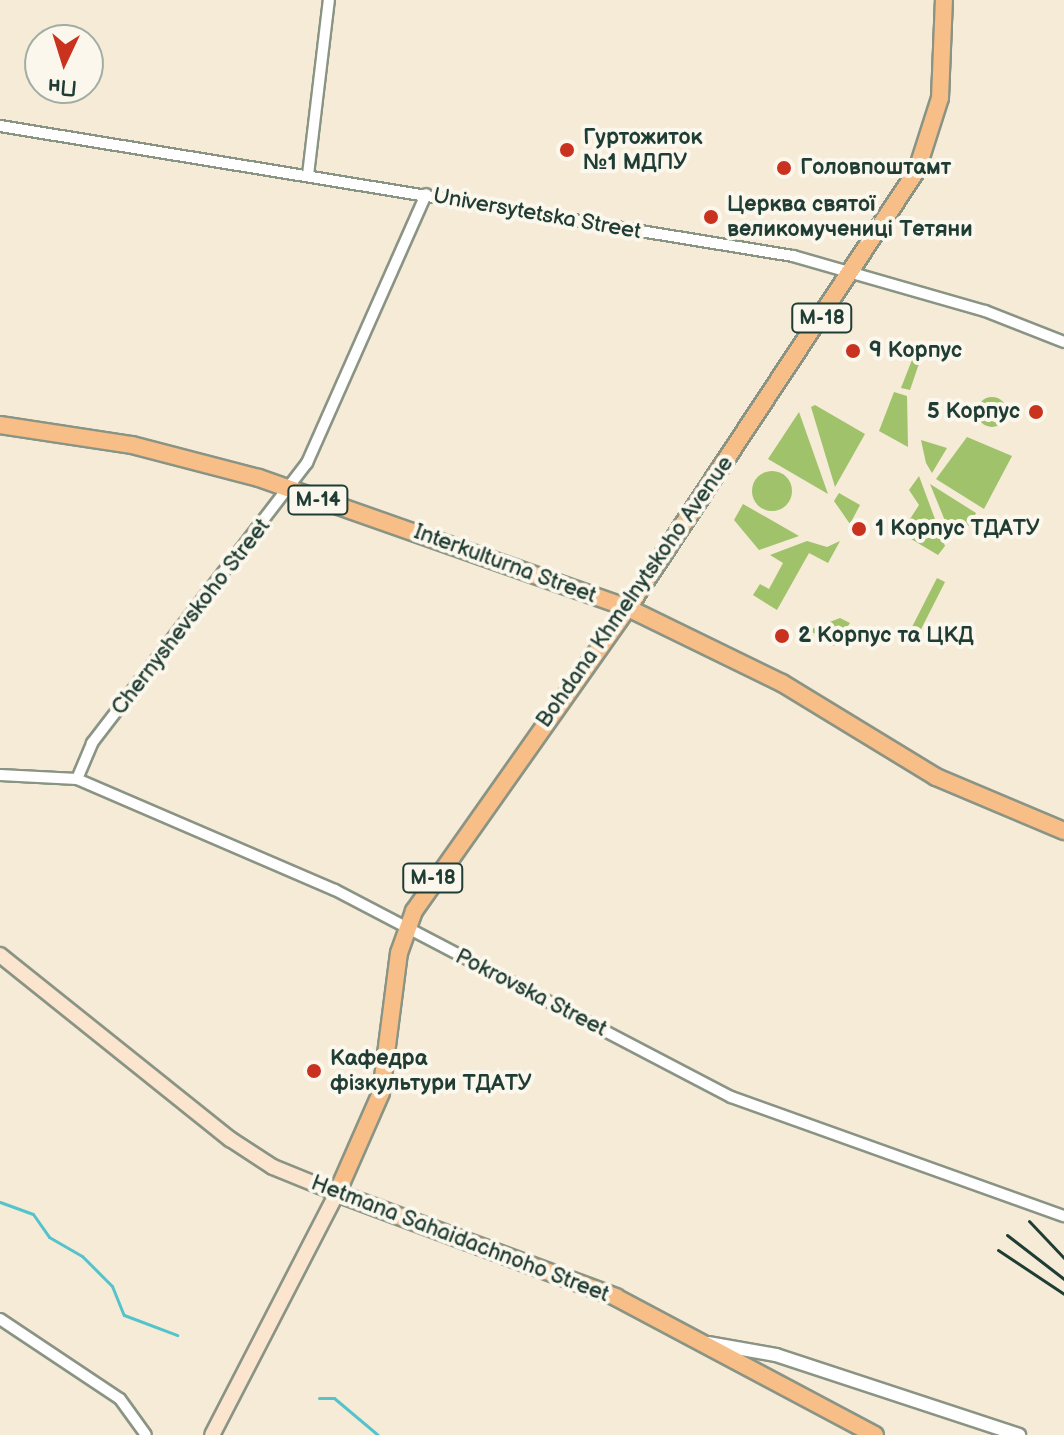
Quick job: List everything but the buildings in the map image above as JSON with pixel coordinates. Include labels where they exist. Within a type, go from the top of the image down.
[{"type":"highway","name":"Bohdana Khmelnytskoho Avenue","points":[[337,1193],[381,1093],[406,930],[438,868],[628,608],[854,270],[928,148],[940,98],[944,0]]},
{"type":"highway","name":"Interkulturna Street","points":[[0,425],[132,445],[289,491],[628,608],[782,683],[936,777],[1064,831]]},
{"type":"highway","name":"Hetmana Sahaidachnoho Street","points":[[337,1193],[576,1280],[705,1343]]},
{"type":"highway","points":[[705,1343],[875,1435]]},
{"type":"main road","name":"Hetmana Sahaidachnoho Street","points":[[0,955],[230,1139],[273,1167],[337,1193]]},
{"type":"main road","points":[[212,1435],[337,1193]]},
{"type":"street","points":[[308,175],[329,0]]},
{"type":"street","name":"Universytetska Street","points":[[0,126],[426,194],[854,270],[1064,342]]},
{"type":"street","name":"Chernyshevskoho Street","points":[[77,779],[92,743],[289,491],[426,194]]},
{"type":"street","name":"Pokrovska Street","points":[[0,775],[77,779],[335,890],[406,930],[731,1097],[1064,1216]]},
{"type":"street","points":[[0,1319],[120,1399],[146,1435]]},
{"type":"street","name":"Hetmana Sahaidachnoho Street","points":[[705,1343],[776,1355],[1019,1435]]},
{"type":"green space","points":[[917,347],[924,349],[910,390],[901,388]]},
{"type":"green space","points":[[894,392],[907,396],[908,447],[879,431]]},
{"type":"green space","points":[[992,397],[1003,401],[1007,412],[1003,423],[992,427],[981,423],[977,412],[981,401]]},
{"type":"green space","points":[[815,405],[865,434],[835,487],[811,407]]},
{"type":"green space","points":[[799,412],[828,494],[768,459]]},
{"type":"green space","points":[[967,437],[1012,456],[984,509],[936,479]]},
{"type":"green space","points":[[921,440],[947,448],[932,473],[926,463]]},
{"type":"green space","points":[[772,471],[786,477],[792,491],[786,505],[772,511],[758,505],[752,491],[758,477]]},
{"type":"green space","points":[[919,476],[945,546],[938,555],[901,533],[919,505],[909,490]]},
{"type":"green space","points":[[930,484],[976,513],[963,535],[950,533]]},
{"type":"green space","points":[[839,493],[860,505],[850,524],[834,501]]},
{"type":"green space","points":[[743,504],[799,536],[759,550],[734,520]]},
{"type":"green space","points":[[807,541],[827,547],[840,541],[828,563],[809,553],[777,610],[753,595],[760,584],[769,589],[783,563],[770,555]]},
{"type":"green space","points":[[937,578],[945,582],[917,636],[909,632]]},
{"type":"green space","points":[[840,618],[850,623],[834,646],[809,630]]},
{"type":"waterway","points":[[0,1202],[33,1214],[49,1237],[82,1256],[112,1286],[124,1315],[177,1335]]},
{"type":"waterway","points":[[319,1398],[334,1398],[378,1435]]},
{"type":"railway","points":[[1029,1221],[1064,1258]]},
{"type":"railway","points":[[1007,1235],[1064,1279]]},
{"type":"railway","points":[[998,1250],[1064,1294]]},
{"type":"place","name":"Гуртожиток №1 МДПУ","points":[[567,150]]},
{"type":"place","name":"Головпоштамт","points":[[784,168]]},
{"type":"place","name":"Церква святої великомучениці Тетяни","points":[[711,217]]},
{"type":"place","name":"9 Корпус","points":[[853,351]]},
{"type":"place","name":"5 Корпус","points":[[1036,412]]},
{"type":"place","name":"1 Корпус ТДАТУ","points":[[859,529]]},
{"type":"place","name":"2 Корпус та ЦКД","points":[[782,636]]},
{"type":"place","name":"Кафедра фізкультури ТДАТУ","points":[[314,1071]]}]
